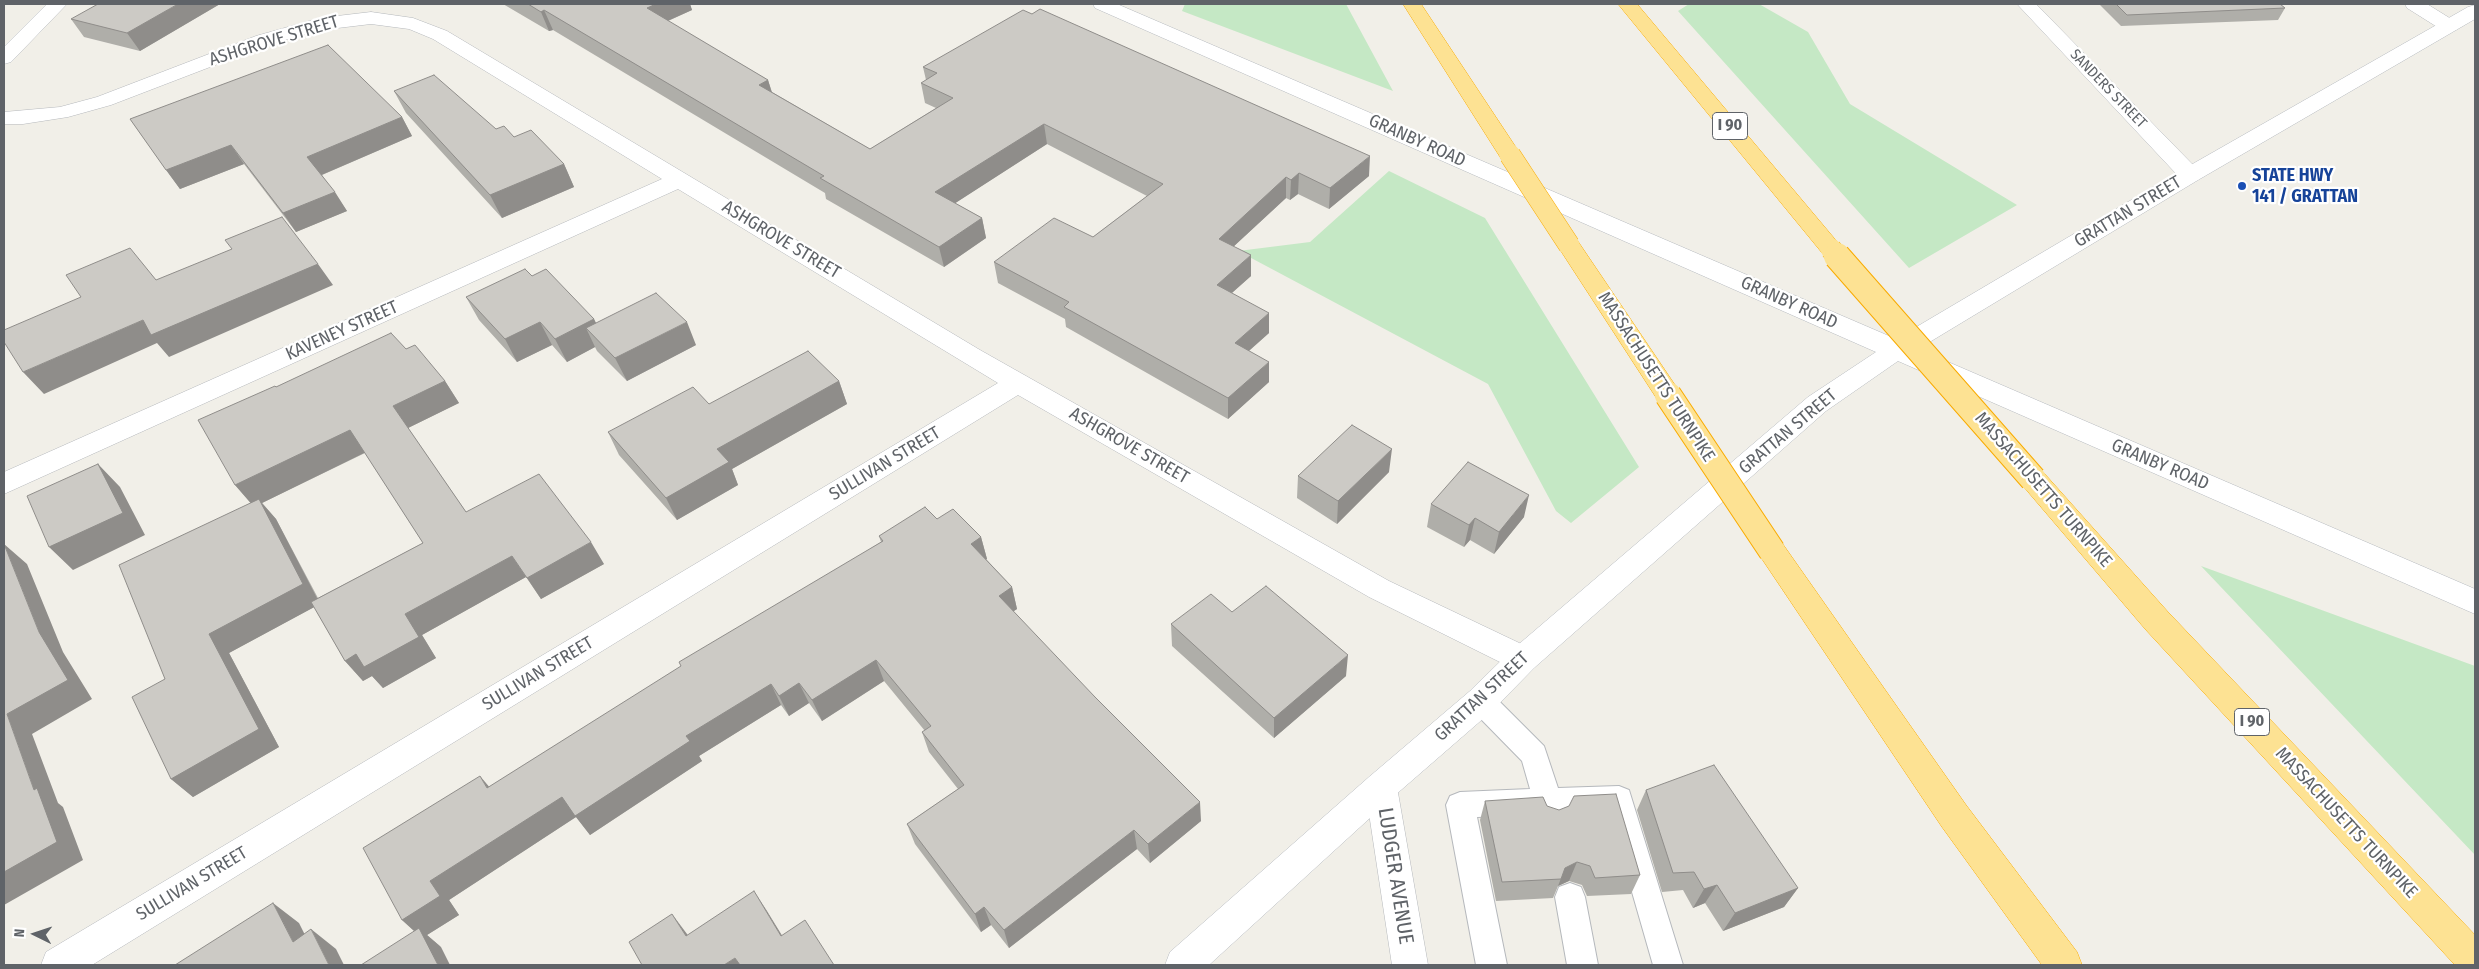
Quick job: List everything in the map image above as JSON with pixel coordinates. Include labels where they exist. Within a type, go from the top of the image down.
[{"type":"highway","name":"MASSACHUSETTS TURNPIKE","points":[[1412,4],[1772,551],[1954,816],[2064,965]]},
{"type":"highway","name":"MASSACHUSETTS TURNPIKE","points":[[1627,4],[1831,249],[2157,621],[2475,961]]},
{"type":"street","points":[[4,58],[58,4]]},
{"type":"street","name":"GRANBY ROAD","points":[[1102,4],[2475,602]]},
{"type":"street","name":"SANDERS STREET","points":[[2026,4],[2190,175]]},
{"type":"street","points":[[2414,4],[2449,26]]},
{"type":"street","name":"GRATTAN STREET","points":[[1184,965],[1381,787],[1481,701],[1523,659],[1817,404],[1897,350],[2190,175],[2475,11]]},
{"type":"street","name":"ASHGROVE STREET","points":[[4,118],[61,113],[104,101],[196,64],[301,29],[348,19],[385,18],[413,24],[440,35],[1018,383],[1380,589],[1523,659]]},
{"type":"street","name":"KAVENEY STREET","points":[[4,484],[681,179]]},
{"type":"street","name":"SULLIVAN STREET","points":[[58,965],[1018,383]]},
{"type":"street","name":"LUDGER AVENUE","points":[[1381,787],[1410,965]]},
{"type":"lane","points":[[1481,701],[1534,755],[1550,809]]},
{"type":"lane","points":[[1491,965],[1460,805],[1550,809],[1619,799],[1668,965]]},
{"type":"lane","points":[[1570,897],[1583,965]]},
{"type":"green space","points":[[1185,4],[1346,4],[1393,91],[1182,11]]},
{"type":"green space","points":[[1689,4],[1759,4],[1808,32],[1850,104],[2017,205],[1909,268],[1678,11]]},
{"type":"green space","points":[[1389,171],[1485,218],[1639,467],[1571,523],[1556,511],[1488,384],[1238,251],[1310,242]]},
{"type":"green space","points":[[2201,566],[2475,666],[2475,855]]},
{"type":"building","points":[[98,4],[178,4],[127,33],[71,19]]},
{"type":"building","points":[[528,4],[656,4],[647,8],[768,80],[759,85],[870,149],[953,98],[921,83],[937,73],[923,67],[1023,10],[1032,14],[1040,9],[1370,156],[1330,188],[1299,173],[1291,180],[1286,177],[1219,239],[1251,255],[1217,285],[1269,313],[1235,343],[1269,362],[1228,398],[1064,307],[1069,302],[994,262],[1054,218],[1093,237],[1163,184],[1044,124],[935,192],[982,218],[939,247],[820,178],[824,176],[544,10],[541,12]]},
{"type":"building","points":[[2116,4],[2280,4],[2285,8],[2127,15]]},
{"type":"building","points":[[328,45],[402,117],[307,157],[335,192],[283,213],[231,145],[166,170],[130,119]]},
{"type":"building","points":[[434,75],[496,129],[504,126],[514,137],[531,130],[564,164],[490,195],[394,91]]},
{"type":"building","points":[[282,217],[318,264],[151,335],[143,320],[23,372],[4,342],[4,330],[81,297],[66,275],[130,248],[156,280],[232,249],[225,240]]},
{"type":"building","points":[[525,269],[532,276],[546,269],[594,319],[555,339],[540,322],[505,339],[466,297]]},
{"type":"building","points":[[656,293],[687,322],[615,358],[586,328]]},
{"type":"building","points":[[391,333],[406,349],[415,345],[445,381],[393,406],[466,512],[539,474],[591,542],[527,578],[512,556],[405,614],[419,637],[364,667],[356,654],[345,661],[311,602],[423,543],[350,430],[235,485],[198,420],[276,387]]},
{"type":"building","points":[[808,351],[839,381],[717,449],[729,462],[666,498],[608,432],[693,387],[709,404]]},
{"type":"building","points":[[1352,425],[1392,449],[1338,501],[1298,476]]},
{"type":"building","points":[[1468,462],[1529,495],[1499,532],[1475,518],[1469,525],[1431,504]]},
{"type":"building","points":[[98,464],[123,513],[49,547],[27,496]]},
{"type":"building","points":[[259,499],[303,584],[209,634],[259,729],[171,779],[132,697],[165,679],[119,565]]},
{"type":"building","points":[[925,507],[937,519],[953,509],[981,537],[971,544],[1012,587],[999,596],[1095,697],[1200,802],[1148,844],[1134,830],[1004,930],[984,907],[975,914],[907,824],[964,785],[922,732],[931,726],[876,660],[812,700],[799,683],[779,696],[771,684],[686,736],[690,741],[575,816],[562,797],[430,881],[440,896],[402,920],[363,848],[480,776],[487,788],[681,666],[679,662],[883,541],[879,536]]},
{"type":"building","points":[[4,544],[39,632],[68,680],[7,714],[34,790],[37,788],[57,842],[4,872]]},
{"type":"building","points":[[1266,586],[1348,655],[1274,718],[1171,624],[1211,594],[1232,612]]},
{"type":"building","points":[[1714,765],[1798,888],[1735,913],[1717,885],[1704,889],[1694,872],[1673,873],[1646,790]]},
{"type":"building","points":[[1616,794],[1640,875],[1595,878],[1590,866],[1577,862],[1565,868],[1561,879],[1502,882],[1485,801],[1543,797],[1547,806],[1559,810],[1569,806],[1574,796]]},
{"type":"building","points":[[754,891],[781,936],[805,920],[834,965],[740,965],[735,958],[724,965],[642,965],[629,942],[672,914],[686,936]]},
{"type":"building","points":[[273,903],[293,942],[311,929],[329,965],[175,965]]},
{"type":"building","points":[[419,928],[438,965],[361,965]]},
{"type":"place","name":"STATE HWY 141 / GRATTAN","points":[[2242,186]]}]
